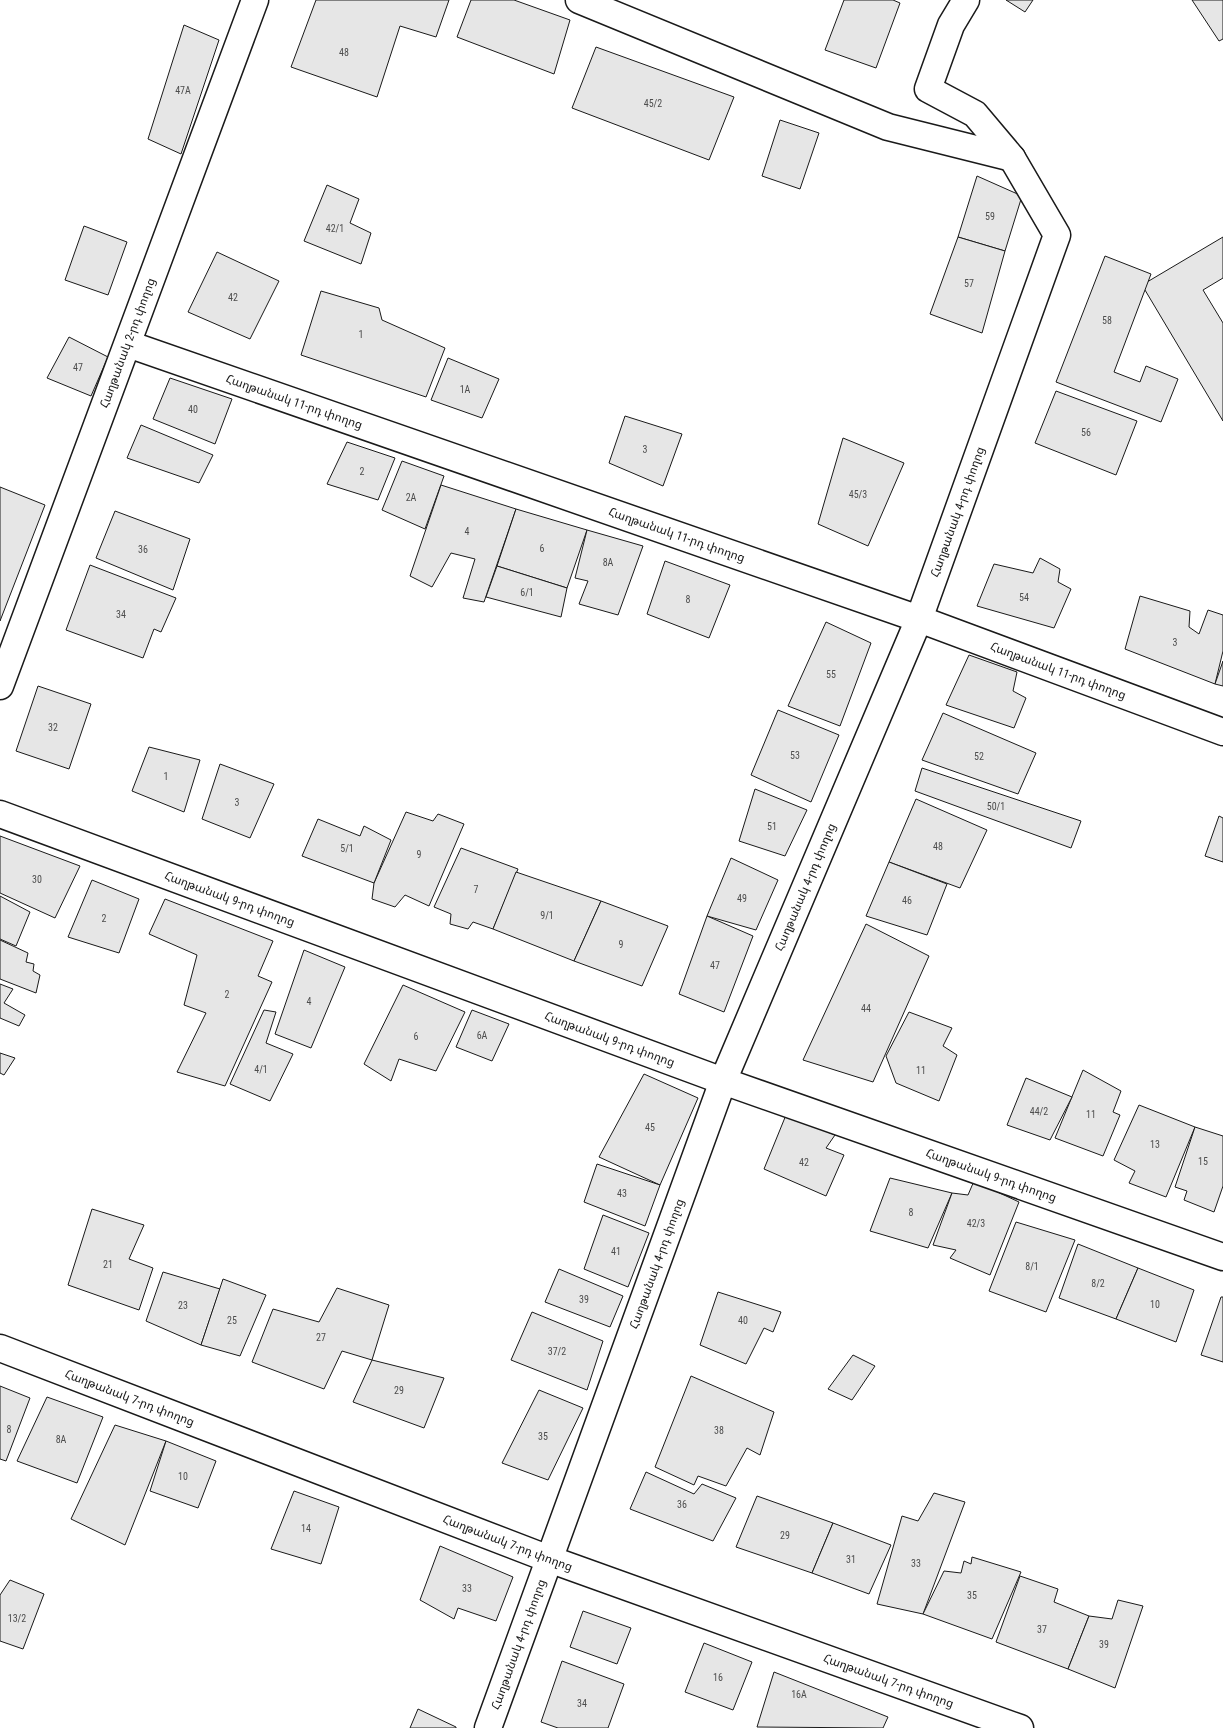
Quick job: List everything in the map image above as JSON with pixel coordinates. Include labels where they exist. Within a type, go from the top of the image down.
[{"type":"street","name":"Հաղթանակ 2-րդ փողոց","points":[[0,686],[255,0]]},
{"type":"street","points":[[579,0],[888,127],[1012,158]]},
{"type":"street","name":"Հաղթանակ 4-րդ փողոց","points":[[488,1728],[723,1081],[919,619],[1057,235],[1012,158],[975,114],[928,89],[951,26],[966,0]]},
{"type":"street","name":"Հաղթանակ 11-րդ փողոց","points":[[128,344],[919,619],[1223,732]]},
{"type":"street","name":"Հաղթանակ 9-րդ փողոց","points":[[0,814],[723,1081],[1223,1257]]},
{"type":"street","name":"Հաղթանակ 7-րդ փողոց","points":[[0,1348],[549,1559],[1020,1728]]},
{"type":"building","points":[[316,0],[449,0],[436,37],[400,26],[377,97],[291,67]]},
{"type":"building","points":[[471,0],[514,0],[570,20],[554,74],[457,37]]},
{"type":"building","points":[[844,0],[893,0],[900,3],[876,68],[825,50]]},
{"type":"building","points":[[1006,0],[1033,0],[1025,12]]},
{"type":"building","points":[[1192,0],[1223,0],[1223,39],[1219,41]]},
{"type":"building","points":[[184,25],[219,40],[181,154],[148,139]]},
{"type":"building","points":[[596,47],[734,97],[709,160],[572,108]]},
{"type":"building","points":[[780,120],[819,133],[800,189],[762,176]]},
{"type":"building","points":[[977,176],[1022,196],[1005,251],[958,237]]},
{"type":"building","points":[[327,185],[359,199],[350,223],[371,233],[361,264],[304,241]]},
{"type":"building","points":[[84,226],[127,242],[108,295],[65,280]]},
{"type":"building","points":[[958,237],[1005,251],[982,333],[930,314]]},
{"type":"building","points":[[1223,237],[1223,278],[1203,290],[1223,323],[1223,421],[1142,285]]},
{"type":"building","points":[[217,252],[279,281],[250,339],[188,312]]},
{"type":"building","points":[[1105,256],[1151,274],[1114,372],[1140,382],[1146,366],[1178,379],[1161,422],[1056,382]]},
{"type":"building","points":[[321,291],[379,308],[382,320],[445,348],[426,397],[301,355]]},
{"type":"building","points":[[69,337],[108,357],[91,396],[47,378]]},
{"type":"building","points":[[448,358],[499,379],[482,418],[431,400]]},
{"type":"building","points":[[170,378],[232,399],[215,444],[153,419]]},
{"type":"building","points":[[1056,391],[1137,421],[1116,475],[1035,443]]},
{"type":"building","points":[[625,416],[682,434],[663,486],[609,463]]},
{"type":"building","points":[[141,425],[213,455],[199,483],[127,458]]},
{"type":"building","points":[[843,438],[904,463],[868,546],[818,524]]},
{"type":"building","points":[[347,442],[395,458],[378,500],[327,484]]},
{"type":"building","points":[[402,461],[444,476],[425,529],[382,510]]},
{"type":"building","points":[[441,485],[516,509],[484,602],[463,598],[475,559],[451,553],[432,587],[410,576]]},
{"type":"building","points":[[0,487],[45,505],[0,621]]},
{"type":"building","points":[[516,509],[587,530],[567,588],[497,566]]},
{"type":"building","points":[[115,511],[190,539],[173,590],[96,558]]},
{"type":"building","points":[[587,530],[643,546],[618,615],[579,604],[588,581],[575,578]]},
{"type":"building","points":[[1040,558],[1060,569],[1058,582],[1071,589],[1054,628],[977,606],[994,564],[1033,573]]},
{"type":"building","points":[[665,561],[730,585],[709,638],[647,614]]},
{"type":"building","points":[[90,565],[176,598],[161,632],[154,629],[143,658],[66,630]]},
{"type":"building","points":[[497,566],[567,588],[561,617],[486,597]]},
{"type":"building","points":[[1140,596],[1190,611],[1189,627],[1199,634],[1208,610],[1223,615],[1223,651],[1215,684],[1125,649]]},
{"type":"building","points":[[826,622],[871,643],[840,726],[788,706]]},
{"type":"building","points":[[969,655],[1017,672],[1013,691],[1026,698],[1014,728],[946,705]]},
{"type":"building","points":[[1223,661],[1223,686],[1215,684]]},
{"type":"building","points":[[38,686],[91,704],[69,769],[16,751]]},
{"type":"building","points":[[778,710],[839,735],[811,802],[751,775]]},
{"type":"building","points":[[943,713],[1036,753],[1018,794],[922,760]]},
{"type":"building","points":[[149,747],[200,760],[184,812],[132,791]]},
{"type":"building","points":[[220,764],[274,784],[250,838],[202,819]]},
{"type":"building","points":[[922,768],[1081,821],[1071,848],[915,791]]},
{"type":"building","points":[[755,789],[807,810],[785,856],[739,841]]},
{"type":"building","points":[[916,799],[987,830],[960,888],[889,862]]},
{"type":"building","points":[[406,812],[433,821],[438,814],[464,824],[429,906],[405,895],[395,907],[372,899],[374,883]]},
{"type":"building","points":[[1219,816],[1223,818],[1223,862],[1205,856]]},
{"type":"building","points":[[318,819],[360,836],[364,826],[391,840],[374,883],[302,856]]},
{"type":"building","points":[[0,836],[80,866],[55,918],[0,893]]},
{"type":"building","points":[[461,848],[518,869],[493,929],[473,922],[468,929],[450,924],[451,914],[434,907]]},
{"type":"building","points":[[731,858],[778,880],[756,930],[707,916]]},
{"type":"building","points":[[889,862],[947,884],[927,935],[866,916]]},
{"type":"building","points":[[516,872],[601,901],[574,961],[493,929]]},
{"type":"building","points":[[92,880],[139,899],[119,953],[68,937]]},
{"type":"building","points":[[0,896],[30,912],[16,946],[0,939]]},
{"type":"building","points":[[165,899],[273,941],[258,976],[272,982],[225,1086],[177,1072],[206,1013],[184,1005],[197,955],[149,934]]},
{"type":"building","points":[[601,901],[668,926],[642,986],[574,961]]},
{"type":"building","points":[[707,916],[753,936],[724,1012],[679,994]]},
{"type":"building","points":[[866,924],[929,956],[873,1082],[803,1060]]},
{"type":"building","points":[[0,940],[28,953],[26,962],[34,964],[33,971],[40,975],[36,993],[0,979]]},
{"type":"building","points":[[304,950],[345,967],[311,1048],[275,1034]]},
{"type":"building","points":[[0,984],[13,989],[4,1003],[25,1015],[19,1026],[0,1018]]},
{"type":"building","points":[[403,985],[465,1012],[436,1071],[399,1059],[391,1081],[364,1064]]},
{"type":"building","points":[[264,1010],[276,1012],[266,1043],[293,1054],[270,1101],[230,1084]]},
{"type":"building","points":[[472,1010],[509,1024],[492,1061],[456,1047]]},
{"type":"building","points":[[909,1012],[952,1028],[943,1046],[957,1055],[939,1101],[896,1083],[886,1056]]},
{"type":"building","points":[[0,1053],[15,1058],[4,1075],[0,1073]]},
{"type":"building","points":[[1083,1070],[1121,1091],[1113,1112],[1120,1115],[1103,1156],[1055,1138]]},
{"type":"building","points":[[644,1074],[698,1098],[660,1185],[599,1157]]},
{"type":"building","points":[[1026,1078],[1072,1097],[1050,1140],[1007,1125]]},
{"type":"building","points":[[1139,1105],[1195,1127],[1166,1197],[1129,1183],[1135,1171],[1114,1160]]},
{"type":"building","points":[[786,1115],[835,1135],[826,1148],[844,1155],[826,1196],[764,1169]]},
{"type":"building","points":[[1195,1127],[1223,1136],[1223,1186],[1214,1212],[1184,1200],[1187,1191],[1175,1187]]},
{"type":"building","points":[[597,1164],[660,1185],[645,1226],[584,1202]]},
{"type":"building","points":[[890,1178],[952,1193],[928,1248],[870,1231]]},
{"type":"building","points":[[974,1181],[1019,1202],[990,1275],[950,1258],[956,1250],[933,1245],[952,1193],[968,1195]]},
{"type":"building","points":[[92,1209],[144,1225],[129,1259],[153,1268],[139,1310],[68,1285]]},
{"type":"building","points":[[603,1215],[649,1233],[628,1287],[584,1269]]},
{"type":"building","points":[[1016,1222],[1075,1240],[1046,1312],[989,1291]]},
{"type":"building","points":[[1078,1244],[1138,1268],[1116,1319],[1059,1298]]},
{"type":"building","points":[[1138,1268],[1194,1290],[1176,1342],[1116,1319]]},
{"type":"building","points":[[559,1269],[623,1296],[610,1327],[545,1302]]},
{"type":"building","points":[[163,1272],[220,1289],[201,1345],[146,1321]]},
{"type":"building","points":[[223,1279],[266,1295],[240,1356],[201,1345]]},
{"type":"building","points":[[337,1288],[389,1305],[372,1360],[342,1351],[324,1389],[252,1362],[273,1309],[319,1322]]},
{"type":"building","points":[[718,1292],[781,1312],[773,1332],[764,1328],[746,1364],[700,1345]]},
{"type":"building","points":[[1221,1297],[1223,1297],[1223,1362],[1201,1355]]},
{"type":"building","points":[[532,1312],[603,1341],[587,1390],[511,1360]]},
{"type":"building","points":[[853,1355],[875,1366],[852,1400],[828,1389]]},
{"type":"building","points":[[372,1360],[444,1378],[424,1428],[353,1402]]},
{"type":"building","points":[[691,1376],[774,1412],[760,1455],[747,1448],[726,1486],[698,1476],[694,1485],[655,1467]]},
{"type":"building","points":[[0,1386],[30,1398],[6,1461],[0,1459]]},
{"type":"building","points":[[539,1390],[583,1408],[548,1480],[502,1463]]},
{"type":"building","points":[[47,1397],[103,1417],[77,1483],[17,1461]]},
{"type":"building","points":[[115,1425],[166,1441],[125,1545],[71,1519]]},
{"type":"building","points":[[166,1441],[216,1461],[198,1508],[150,1491]]},
{"type":"building","points":[[646,1472],[694,1494],[702,1484],[736,1498],[713,1541],[630,1509]]},
{"type":"building","points":[[294,1491],[339,1507],[321,1564],[271,1549]]},
{"type":"building","points":[[934,1493],[965,1502],[923,1614],[877,1604],[902,1516],[918,1521]]},
{"type":"building","points":[[757,1496],[833,1523],[812,1573],[736,1547]]},
{"type":"building","points":[[833,1523],[891,1545],[869,1594],[812,1573]]},
{"type":"building","points":[[440,1546],[513,1577],[496,1621],[458,1608],[454,1619],[420,1600]]},
{"type":"building","points":[[972,1557],[1021,1572],[992,1639],[923,1614],[944,1571],[961,1573],[964,1561],[971,1564]]},
{"type":"building","points":[[1020,1576],[1058,1589],[1054,1602],[1089,1616],[1068,1669],[996,1642]]},
{"type":"building","points":[[10,1580],[44,1594],[23,1649],[0,1641],[0,1595]]},
{"type":"building","points":[[1118,1600],[1143,1606],[1115,1688],[1068,1669],[1089,1616],[1112,1619]]},
{"type":"building","points":[[583,1611],[631,1628],[617,1664],[570,1647]]},
{"type":"building","points":[[704,1643],[752,1662],[733,1710],[685,1692]]},
{"type":"building","points":[[562,1661],[624,1684],[608,1728],[558,1728],[541,1722]]},
{"type":"building","points":[[774,1672],[888,1717],[883,1728],[757,1727]]},
{"type":"building","points":[[418,1709],[456,1727],[456,1728],[410,1728]]}]
